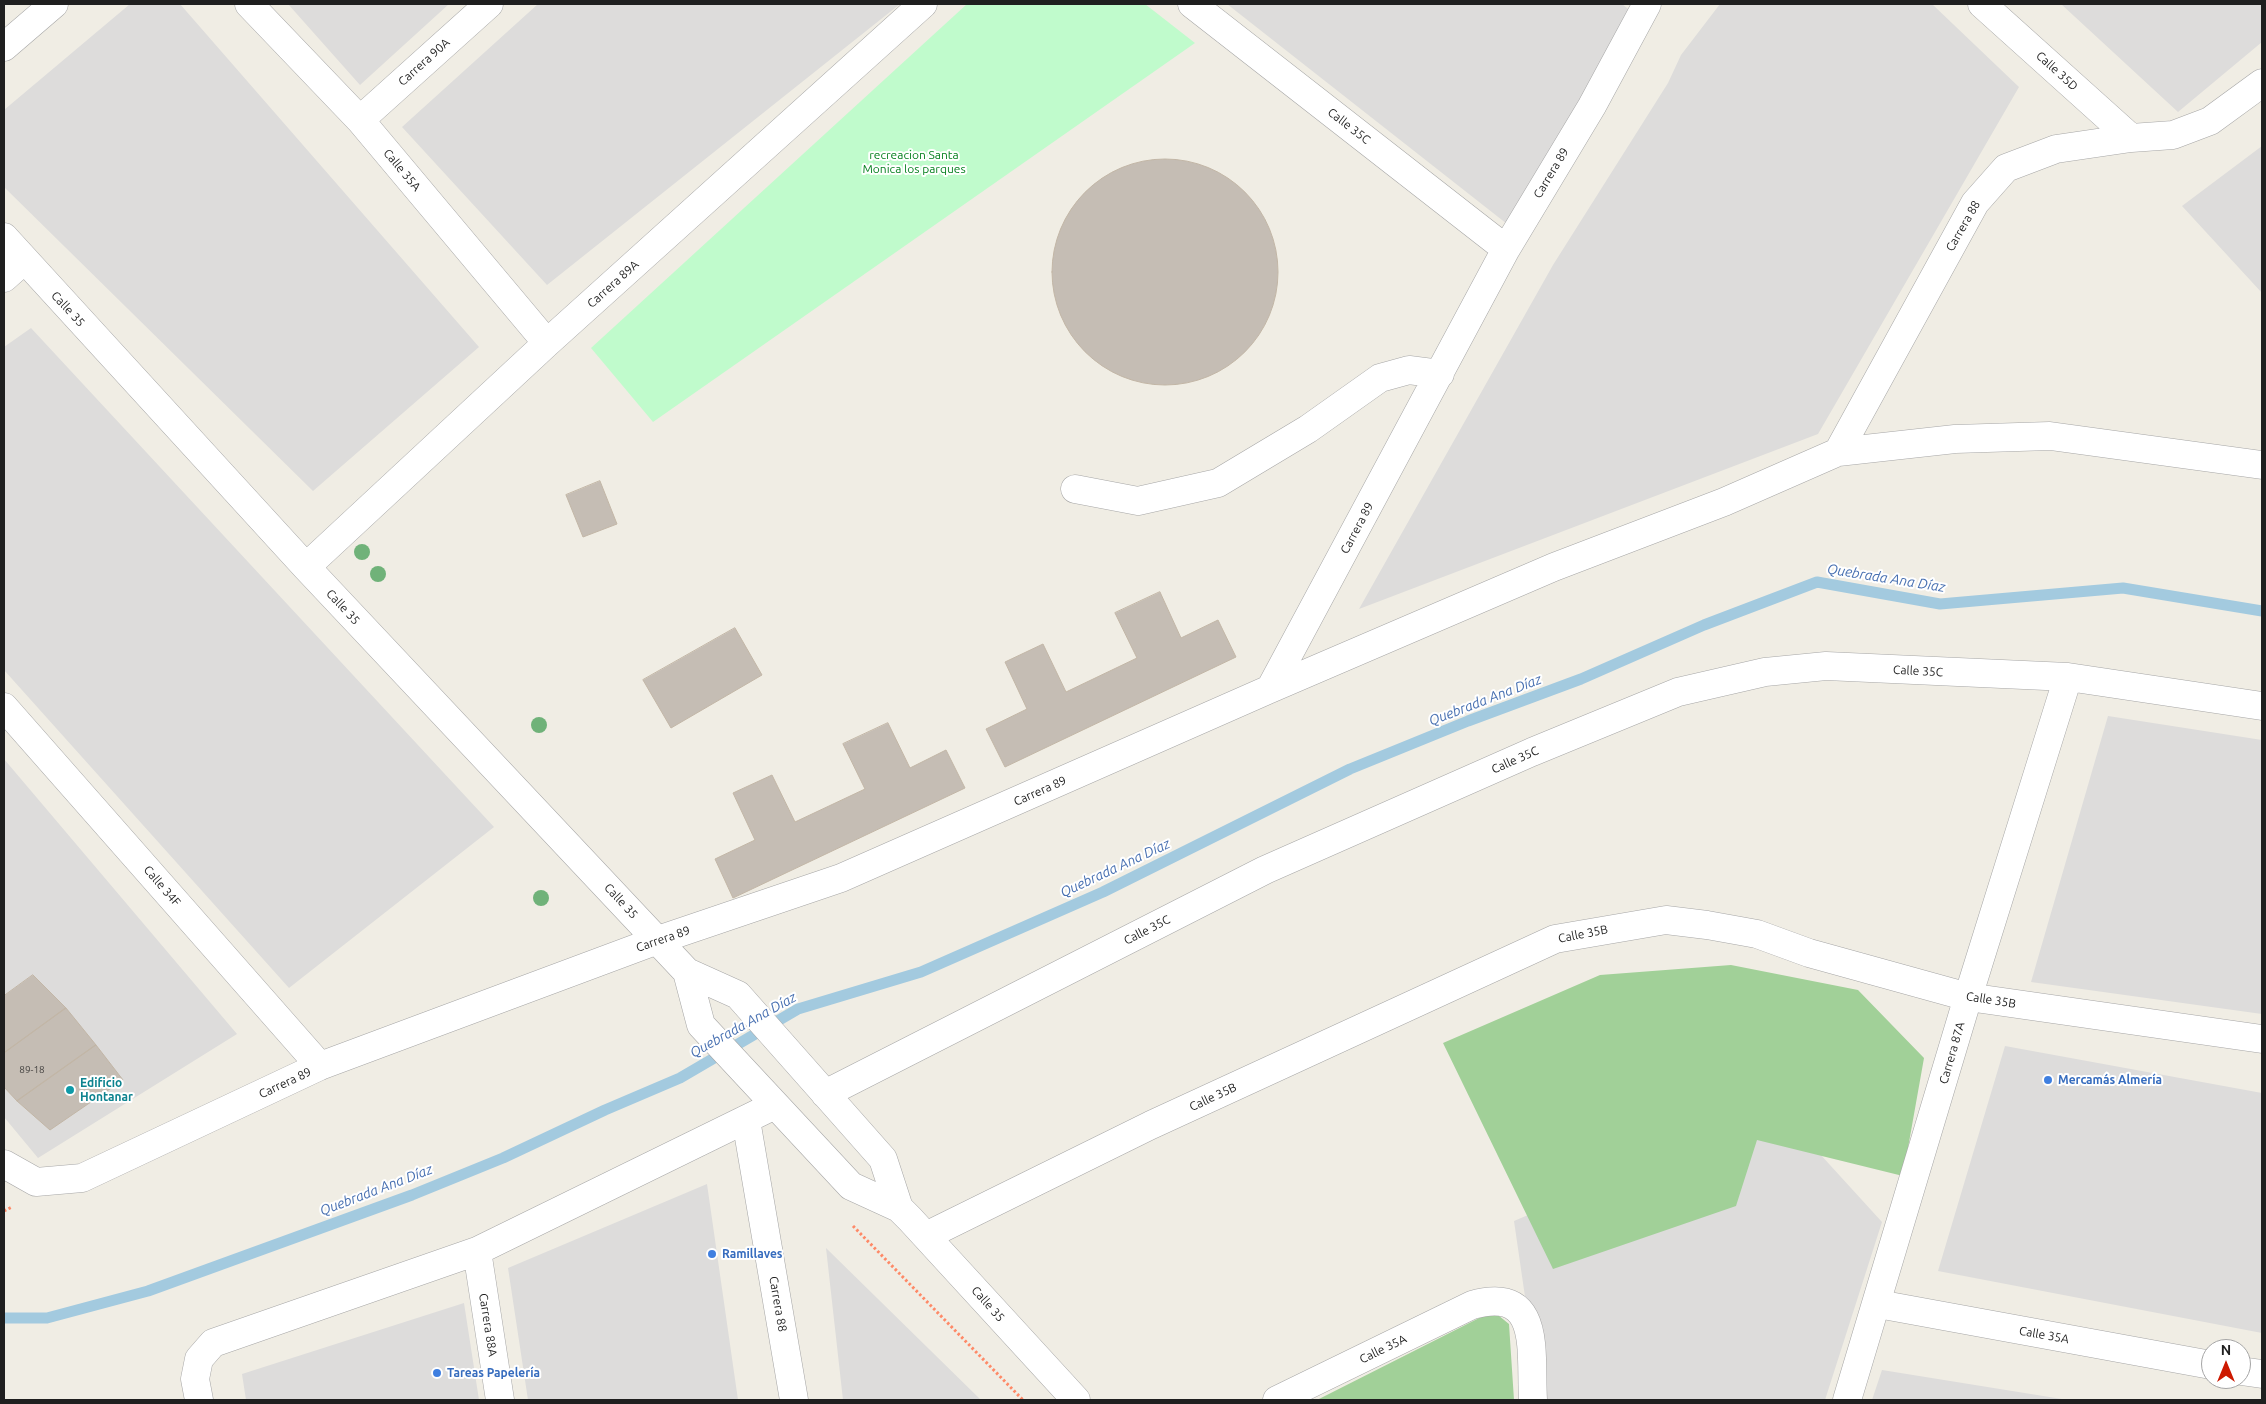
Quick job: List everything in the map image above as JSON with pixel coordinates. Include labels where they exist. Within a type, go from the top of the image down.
[{"type":"street","points":[[4,47],[54,4]]},
{"type":"street","name":"Calle 35A","points":[[249,4],[360,120],[546,343]]},
{"type":"street","name":"Carrera 90A","points":[[360,120],[489,4]]},
{"type":"street","name":"Carrera 89A","points":[[306,568],[546,343],[923,4]]},
{"type":"street","name":"Calle 35C","points":[[1192,4],[1506,249]]},
{"type":"street","name":"Carrera 89","points":[[4,1164],[36,1182],[82,1178],[320,1066],[658,940],[841,878],[1270,689],[1506,249],[1592,106],[1647,4]]},
{"type":"street","name":"Calle 35D","points":[[1982,4],[2131,138]]},
{"type":"street","name":"Carrera 88","points":[[1838,452],[1974,203],[2006,168],[2056,149],[2131,138],[2173,135],[2210,121],[2262,83]]},
{"type":"street","name":"Calle 35","points":[[4,237],[14,270],[306,568],[687,972],[738,995],[883,1159],[899,1208]]},
{"type":"street","points":[[1075,489],[1138,501],[1218,482],[1308,430],[1341,404],[1380,378],[1409,370],[1440,374]]},
{"type":"street","points":[[1270,689],[1554,568],[1724,502],[1838,452],[1955,439],[2050,436],[2262,465]]},
{"type":"street","name":"Calle 35C","points":[[825,1094],[1265,870],[1532,752],[1678,692],[1765,672],[1826,666],[2068,677],[2262,706]]},
{"type":"street","name":"Carrera 87A","points":[[1847,1400],[1878,1304],[1968,997],[2068,677]]},
{"type":"street","name":"Calle 34F","points":[[4,706],[320,1066]]},
{"type":"street","name":"Calle 35B","points":[[926,1236],[1152,1125],[1554,939],[1666,920],[1757,934],[1809,953],[1968,997],[2262,1039]]},
{"type":"street","name":"Calle 35","points":[[687,972],[701,1025],[852,1186],[899,1208],[1076,1400]]},
{"type":"street","points":[[199,1400],[195,1379],[199,1359],[213,1343],[476,1251],[775,1105]]},
{"type":"street","name":"Carrera 88","points":[[734,1125],[794,1400]]},
{"type":"street","name":"Carrera 88A","points":[[476,1251],[500,1400]]},
{"type":"street","name":"Calle 35A","points":[[1277,1400],[1472,1305],[1490,1300],[1506,1301],[1521,1311],[1526,1321],[1530,1339],[1532,1400]]},
{"type":"street","name":"Calle 35A","points":[[1878,1304],[2201,1363]]},
{"type":"path","points":[[849,1221],[1023,1400]]},
{"type":"shaded area","points":[[130,4],[180,4],[479,347],[313,491],[4,187],[4,110]]},
{"type":"shaded area","points":[[288,4],[449,4],[360,85]]},
{"type":"shaded area","points":[[538,4],[900,4],[547,285],[402,127]]},
{"type":"shaded area","points":[[1227,4],[1622,4],[1632,12],[1516,231]]},
{"type":"shaded area","points":[[1720,4],[1932,4],[2019,87],[1818,434],[1359,609],[1553,265],[1668,83],[1681,55]]},
{"type":"shaded area","points":[[2061,4],[2262,4],[2262,42],[2178,112]]},
{"type":"shaded area","points":[[2262,146],[2262,293],[2182,206]]},
{"type":"shaded area","points":[[31,328],[494,827],[289,988],[4,670],[4,347]]},
{"type":"shaded area","points":[[2108,716],[2262,740],[2262,1014],[2031,982]]},
{"type":"shaded area","points":[[4,759],[237,1034],[38,1158],[4,1117]]},
{"type":"shaded area","points":[[2005,1046],[2262,1093],[2262,1333],[1938,1271]]},
{"type":"shaded area","points":[[1778,1108],[1882,1222],[1825,1400],[1540,1400],[1514,1221]]},
{"type":"shaded area","points":[[707,1184],[738,1400],[528,1400],[508,1268]]},
{"type":"shaded area","points":[[826,1248],[981,1400],[843,1400]]},
{"type":"shaded area","points":[[464,1303],[479,1400],[246,1400],[242,1374]]},
{"type":"shaded area","points":[[1882,1370],[2068,1400],[1872,1400]]},
{"type":"green space","name":"recreacion Santa Monica los parques","points":[[967,4],[1145,4],[1195,43],[653,422],[591,348]]},
{"type":"green space","points":[[1731,965],[1858,990],[1924,1058],[1903,1176],[1757,1140],[1736,1206],[1553,1269],[1443,1043],[1600,975]]},
{"type":"green space","points":[[1493,1311],[1509,1324],[1514,1400],[1317,1400]]},
{"type":"building","points":[[1165,159],[1187,161],[1218,172],[1245,192],[1265,219],[1276,250],[1278,272],[1276,294],[1265,325],[1245,352],[1218,372],[1187,383],[1165,385],[1143,383],[1112,372],[1085,352],[1065,325],[1054,294],[1052,272],[1054,250],[1065,219],[1085,192],[1112,172],[1143,161]]},
{"type":"building","points":[[600,481],[617,524],[583,537],[566,495]]},
{"type":"building","points":[[1160,592],[1181,638],[1218,620],[1236,657],[1005,767],[986,729],[1027,709],[1005,662],[1043,644],[1066,692],[1137,658],[1115,613]]},
{"type":"building","points":[[735,628],[762,675],[671,728],[643,680]]},
{"type":"building","points":[[888,723],[910,768],[946,750],[965,788],[733,898],[715,859],[755,840],[733,793],[772,775],[795,822],[865,789],[843,744]]},
{"type":"building","points":[[33,975],[66,1008],[4,1053],[4,996]]},
{"type":"building","points":[[66,1008],[96,1045],[17,1101],[4,1087],[4,1053]]},
{"type":"building","name":"Edificio Hontanar","points":[[96,1045],[123,1080],[50,1130],[17,1101]]},
{"type":"waterway","name":"Quebrada Ana Díaz","points":[[4,1318],[47,1318],[148,1291],[412,1195],[503,1158],[605,1110],[680,1078],[798,1009],[921,972],[1103,892],[1350,769],[1468,721],[1581,679],[1704,625],[1817,582],[1940,604],[2123,588],[2262,611]]},
{"type":"place","name":"Mercamás Almería","points":[[2048,1080]]},
{"type":"place","name":"Edificio Hontanar","points":[[70,1090]]},
{"type":"place","name":"Ramillaves","points":[[712,1254]]},
{"type":"place","name":"Tareas Papelería","points":[[437,1373]]}]
